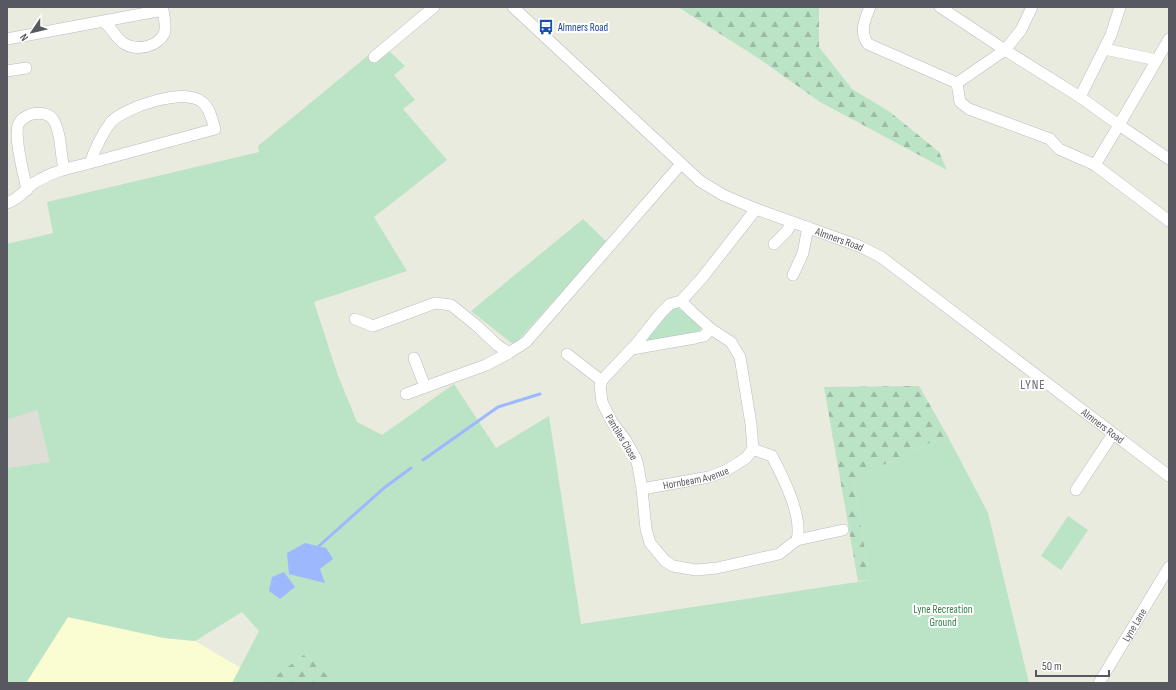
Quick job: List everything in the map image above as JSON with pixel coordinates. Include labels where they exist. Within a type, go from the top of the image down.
[{"type":"street","points":[[374,58],[434,7]]},
{"type":"street","name":"Almners Road","points":[[513,7],[700,181],[723,196],[859,246],[880,257],[1169,476]]},
{"type":"street","points":[[870,7],[863,25],[865,40],[868,44],[957,83]]},
{"type":"street","points":[[940,7],[1080,97],[1169,159]]},
{"type":"street","points":[[957,83],[1005,50],[1021,30],[1032,7]]},
{"type":"street","points":[[1080,97],[1111,35],[1120,7]]},
{"type":"street","points":[[7,39],[163,10],[165,27],[164,34],[153,45],[146,47],[133,47],[124,44],[104,22]]},
{"type":"street","points":[[1095,165],[1169,39]]},
{"type":"street","points":[[1104,48],[1157,60]]},
{"type":"street","points":[[7,71],[26,68]]},
{"type":"street","points":[[957,83],[960,102],[969,109],[1050,139],[1059,149],[1095,165],[1169,221]]},
{"type":"street","points":[[7,203],[18,198],[33,184],[55,171],[90,163],[215,129],[210,113],[198,99],[184,96],[156,101],[124,112],[112,122],[96,148],[90,163]]},
{"type":"street","points":[[27,190],[17,136],[18,125],[24,118],[33,114],[42,113],[54,119],[58,129],[64,169]]},
{"type":"street","points":[[406,394],[486,365],[526,342],[681,164]]},
{"type":"street","points":[[567,354],[602,381],[632,349],[661,313],[670,304],[681,301],[702,278],[756,209]]},
{"type":"street","points":[[774,244],[787,231],[792,222]]},
{"type":"street","points":[[793,275],[803,253],[808,227]]},
{"type":"street","points":[[681,301],[711,329],[731,342],[740,357],[751,424],[753,449],[772,456],[785,481],[798,524],[797,540],[844,530]]},
{"type":"street","points":[[355,319],[373,326],[435,303],[452,305],[497,345],[509,353]]},
{"type":"street","points":[[632,349],[704,336],[711,329]]},
{"type":"street","points":[[414,358],[425,387]]},
{"type":"street","name":"Pantiles Close","points":[[602,381],[600,386],[602,402],[612,422],[625,439],[636,459],[642,489],[646,529],[650,543],[665,560],[673,566],[696,570],[717,568],[779,554],[797,540]]},
{"type":"street","points":[[1076,490],[1113,434]]},
{"type":"street","name":"Hornbeam Avenue","points":[[642,489],[709,477],[727,470],[746,458],[753,449]]},
{"type":"street","name":"Lyne Lane","points":[[1098,683],[1169,566]]},
{"type":"shaded area","points":[[37,410],[50,462],[7,468],[7,415],[9,418]]},
{"type":"shaded area","points":[[68,617],[164,638],[195,641],[241,668],[232,683],[26,683]]},
{"type":"green space","points":[[678,7],[819,7],[819,47],[852,89],[890,112],[939,152],[947,170],[820,102],[758,58]]},
{"type":"green space","name":"Lyne Recreation Ground","points":[[382,44],[405,66],[394,75],[415,100],[403,109],[447,160],[374,217],[407,271],[314,302],[337,373],[357,422],[382,435],[454,384],[496,448],[549,416],[581,624],[870,580],[853,479],[947,435],[988,513],[1029,683],[335,683],[305,654],[266,683],[232,683],[259,631],[242,612],[195,641],[164,638],[68,617],[26,683],[7,683],[7,468],[50,462],[37,410],[9,419],[7,415],[7,244],[53,233],[47,202],[259,152],[258,146]]},
{"type":"green space","points":[[583,219],[607,242],[514,345],[471,311]]},
{"type":"green space","points":[[676,306],[699,324],[701,329],[700,332],[642,343],[667,310]]},
{"type":"green space","points":[[919,386],[947,435],[853,479],[870,580],[858,581],[824,387]]},
{"type":"green space","points":[[1068,516],[1088,530],[1061,570],[1041,556]]},
{"type":"green space","points":[[305,654],[335,683],[266,683]]},
{"type":"water","points":[[305,543],[326,548],[333,559],[320,569],[325,583],[289,574],[287,553]]},
{"type":"water","points":[[284,572],[295,587],[280,599],[269,591],[272,577]]},
{"type":"waterway","points":[[423,460],[498,407],[540,394]]},
{"type":"waterway","points":[[319,546],[384,488],[411,468]]},
{"type":"place","name":"Almners Road","points":[[546,27]]},
{"type":"district","name":"LYNE","points":[[1033,384]]}]
